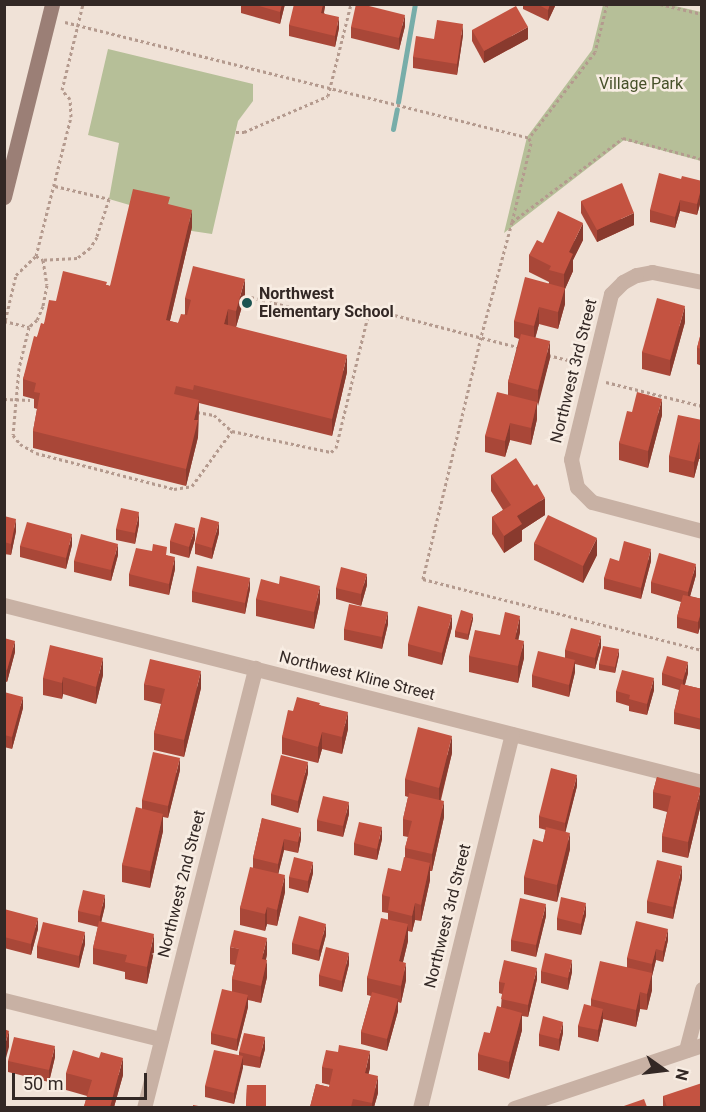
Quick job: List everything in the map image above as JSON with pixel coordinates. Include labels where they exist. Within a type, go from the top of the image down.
[{"type":"main road","points":[[4,197],[51,11]]},
{"type":"street","name":"Northwest 3rd Street","points":[[702,282],[652,272],[636,275],[623,282],[611,294],[571,459],[577,487],[584,496],[605,507],[702,531]]},
{"type":"street","name":"Northwest Kline Street","points":[[4,605],[702,782]]},
{"type":"street","name":"Northwest 2nd Street","points":[[144,1107],[255,668]]},
{"type":"street","name":"Northwest 3rd Street","points":[[420,1107],[512,734]]},
{"type":"street","points":[[686,1050],[702,988]]},
{"type":"street","points":[[4,1000],[161,1039]]},
{"type":"street","points":[[514,1107],[702,1045]]},
{"type":"path","points":[[29,327],[5,323],[16,275],[36,256],[55,186],[70,117],[70,99],[62,90],[83,4]]},
{"type":"path","points":[[236,132],[244,132],[328,96],[351,4]]},
{"type":"path","points":[[529,138],[595,52],[607,4]]},
{"type":"path","points":[[660,4],[702,15]]},
{"type":"path","points":[[51,11],[77,25],[529,138]]},
{"type":"path","points":[[529,138],[531,143],[423,579],[702,650]]},
{"type":"path","points":[[512,222],[623,138],[702,159]]},
{"type":"path","points":[[36,256],[43,260],[77,258],[90,248],[97,237],[109,199],[55,186]]},
{"type":"path","points":[[43,260],[47,285],[43,306],[37,320],[29,327],[19,368],[13,435],[20,444],[36,453],[174,489],[192,486],[232,431]]},
{"type":"path","points":[[250,297],[314,313],[383,312],[525,349]]},
{"type":"path","points":[[43,306],[50,306]]},
{"type":"path","points":[[190,411],[214,415],[232,431],[331,452],[336,448],[369,312]]},
{"type":"path","points":[[537,352],[591,372],[702,406]]},
{"type":"path","points":[[4,399],[30,400]]},
{"type":"green space","name":"Village Park","points":[[603,5],[671,5],[701,12],[701,161],[624,140],[504,233],[527,137],[592,50]]},
{"type":"green space","points":[[108,49],[253,84],[253,101],[238,121],[212,234],[192,231],[133,206],[109,199],[119,143],[88,135]]},
{"type":"building","points":[[252,4],[282,4],[280,12]]},
{"type":"building","points":[[294,4],[323,4],[321,13],[339,17],[335,36],[289,25]]},
{"type":"building","points":[[356,4],[405,15],[399,38],[351,27]]},
{"type":"building","points":[[537,4],[550,4],[548,10]]},
{"type":"building","points":[[516,6],[528,27],[484,51],[472,30]]},
{"type":"building","points":[[437,20],[463,24],[457,64],[413,57],[416,36],[434,39]]},
{"type":"building","points":[[659,173],[681,179],[682,176],[702,181],[697,204],[680,200],[675,217],[650,210]]},
{"type":"building","points":[[622,183],[634,213],[597,230],[581,201]]},
{"type":"building","name":"Northwest Elementary School","points":[[133,189],[170,197],[168,204],[192,210],[166,320],[178,323],[181,314],[187,315],[191,300],[185,298],[193,266],[245,279],[236,311],[228,309],[224,324],[347,355],[332,419],[194,385],[193,390],[176,386],[174,394],[199,400],[194,420],[198,420],[186,469],[33,431],[40,393],[34,392],[36,383],[23,379],[34,336],[37,337],[41,323],[44,324],[49,300],[56,301],[63,271],[107,282],[106,285],[110,286]]},
{"type":"building","points":[[558,211],[583,223],[569,252],[573,254],[564,274],[549,270],[551,266],[529,255],[537,240],[543,243]]},
{"type":"building","points":[[525,277],[565,288],[558,312],[539,307],[534,326],[514,321]]},
{"type":"building","points":[[657,298],[685,306],[670,360],[642,352]]},
{"type":"building","points":[[702,329],[702,349],[697,348]]},
{"type":"building","points":[[521,334],[550,341],[538,390],[508,382]]},
{"type":"building","points":[[497,392],[537,402],[531,428],[510,423],[505,441],[485,436]]},
{"type":"building","points":[[637,392],[662,399],[648,451],[619,443],[627,411],[632,412]]},
{"type":"building","points":[[678,415],[702,420],[702,443],[699,442],[694,462],[669,456]]},
{"type":"building","points":[[516,458],[534,486],[537,484],[545,498],[517,516],[522,524],[504,536],[492,517],[511,505],[491,475]]},
{"type":"building","points":[[121,508],[139,512],[135,533],[116,529]]},
{"type":"building","points":[[548,515],[597,538],[583,566],[534,543]]},
{"type":"building","points":[[4,516],[16,519],[11,544],[4,542]]},
{"type":"building","points":[[201,517],[219,522],[212,548],[195,543]]},
{"type":"building","points":[[27,522],[72,534],[66,558],[20,546]]},
{"type":"building","points":[[175,523],[195,528],[189,547],[170,541]]},
{"type":"building","points":[[81,534],[118,544],[111,570],[74,561]]},
{"type":"building","points":[[624,541],[651,549],[641,588],[604,578],[610,558],[619,561]]},
{"type":"building","points":[[153,544],[167,547],[166,555],[175,557],[169,584],[129,574],[136,548],[152,551]]},
{"type":"building","points":[[659,553],[696,564],[688,592],[651,582]]},
{"type":"building","points":[[197,566],[250,578],[245,603],[192,591]]},
{"type":"building","points":[[341,567],[367,574],[361,594],[336,588]]},
{"type":"building","points":[[280,576],[320,586],[314,612],[256,599],[261,579],[279,584]]},
{"type":"building","points":[[683,595],[702,599],[698,622],[677,617]]},
{"type":"building","points":[[349,604],[388,612],[382,637],[344,629]]},
{"type":"building","points":[[418,606],[452,615],[442,653],[408,644]]},
{"type":"building","points":[[461,610],[473,614],[468,634],[455,631]]},
{"type":"building","points":[[505,612],[520,616],[515,639],[524,641],[518,666],[469,656],[475,630],[500,635]]},
{"type":"building","points":[[571,628],[601,636],[595,658],[565,650]]},
{"type":"building","points":[[4,638],[15,641],[7,670],[4,669]]},
{"type":"building","points":[[50,645],[103,658],[96,687],[63,677],[62,683],[43,678]]},
{"type":"building","points":[[603,646],[619,649],[615,667],[599,664]]},
{"type":"building","points":[[538,651],[575,660],[569,685],[532,675]]},
{"type":"building","points":[[667,656],[688,662],[683,680],[662,673]]},
{"type":"building","points":[[150,659],[201,671],[184,740],[154,733],[165,689],[144,684]]},
{"type":"building","points":[[622,670],[654,678],[647,704],[629,699],[630,695],[616,691]]},
{"type":"building","points":[[681,684],[702,689],[702,719],[674,712]]},
{"type":"building","points":[[4,692],[23,697],[12,737],[4,735]]},
{"type":"building","points":[[297,697],[348,712],[342,737],[322,732],[318,747],[282,737],[288,710],[293,711]]},
{"type":"building","points":[[418,727],[452,736],[439,788],[405,779]]},
{"type":"building","points":[[153,752],[180,758],[168,806],[142,800]]},
{"type":"building","points":[[281,755],[308,762],[298,801],[271,794]]},
{"type":"building","points":[[551,768],[577,775],[565,823],[539,816]]},
{"type":"building","points":[[657,777],[701,788],[688,842],[662,836],[671,796],[653,792]]},
{"type":"building","points":[[409,793],[444,801],[432,854],[405,848],[412,821],[403,819]]},
{"type":"building","points":[[323,796],[349,802],[343,826],[317,820]]},
{"type":"building","points":[[136,807],[163,814],[150,871],[122,865]]},
{"type":"building","points":[[262,818],[301,828],[298,842],[284,839],[278,864],[253,858]]},
{"type":"building","points":[[359,822],[382,827],[377,849],[354,843]]},
{"type":"building","points":[[546,827],[570,833],[557,885],[524,877],[533,839],[543,842]]},
{"type":"building","points":[[294,857],[313,862],[308,881],[289,877]]},
{"type":"building","points":[[404,857],[430,863],[421,905],[415,903],[412,916],[388,910],[390,897],[382,895],[388,868],[401,871]]},
{"type":"building","points":[[657,860],[682,866],[673,907],[647,901]]},
{"type":"building","points":[[250,867],[285,875],[277,910],[267,907],[265,914],[240,908]]},
{"type":"building","points":[[83,890],[105,895],[100,916],[78,911]]},
{"type":"building","points":[[561,897],[586,903],[581,924],[557,918]]},
{"type":"building","points":[[520,898],[546,904],[536,945],[511,940]]},
{"type":"building","points":[[4,909],[38,918],[31,944],[4,937]]},
{"type":"building","points":[[299,916],[326,924],[319,950],[292,943]]},
{"type":"building","points":[[381,918],[408,924],[399,961],[406,963],[401,986],[367,978]]},
{"type":"building","points":[[99,921],[154,934],[147,967],[125,962],[127,955],[93,948]]},
{"type":"building","points":[[636,921],[668,929],[663,951],[656,949],[652,964],[627,958]]},
{"type":"building","points":[[43,922],[85,932],[79,956],[37,946]]},
{"type":"building","points":[[234,930],[267,938],[262,959],[267,960],[261,986],[232,979],[239,949],[230,947]]},
{"type":"building","points":[[326,947],[349,953],[342,981],[319,975]]},
{"type":"building","points":[[545,953],[572,960],[568,978],[541,971]]},
{"type":"building","points":[[504,960],[537,968],[528,1005],[501,999],[505,983],[499,982]]},
{"type":"building","points":[[600,961],[652,973],[647,994],[640,992],[636,1010],[591,999]]},
{"type":"building","points":[[222,989],[248,995],[237,1039],[211,1033]]},
{"type":"building","points":[[372,992],[398,999],[387,1039],[361,1032]]},
{"type":"building","points":[[584,1004],[603,1009],[598,1030],[578,1026]]},
{"type":"building","points":[[497,1006],[522,1013],[509,1062],[478,1054],[484,1032],[490,1033]]},
{"type":"building","points":[[543,1016],[563,1022],[559,1039],[539,1034]]},
{"type":"building","points":[[4,1029],[9,1031],[4,1048]]},
{"type":"building","points":[[244,1033],[265,1037],[260,1057],[239,1052]]},
{"type":"building","points":[[14,1037],[55,1046],[49,1070],[8,1061]]},
{"type":"building","points":[[339,1045],[370,1051],[365,1073],[378,1076],[372,1103],[353,1099],[351,1107],[310,1107],[316,1084],[329,1087],[333,1069],[322,1067],[326,1050],[338,1052]]},
{"type":"building","points":[[73,1050],[99,1058],[101,1052],[123,1058],[110,1107],[84,1106],[92,1080],[66,1073]]},
{"type":"building","points":[[214,1050],[243,1056],[234,1093],[205,1086]]},
{"type":"building","points":[[702,1083],[702,1107],[667,1107],[663,1096]]},
{"type":"building","points":[[247,1085],[266,1085],[266,1106],[246,1106]]},
{"type":"building","points":[[644,1099],[647,1107],[621,1107]]},
{"type":"waterway","points":[[398,102],[415,4]]},
{"type":"waterway","points":[[393,129],[397,109]]},
{"type":"place","name":"Northwest Elementary School","points":[[247,303]]}]
